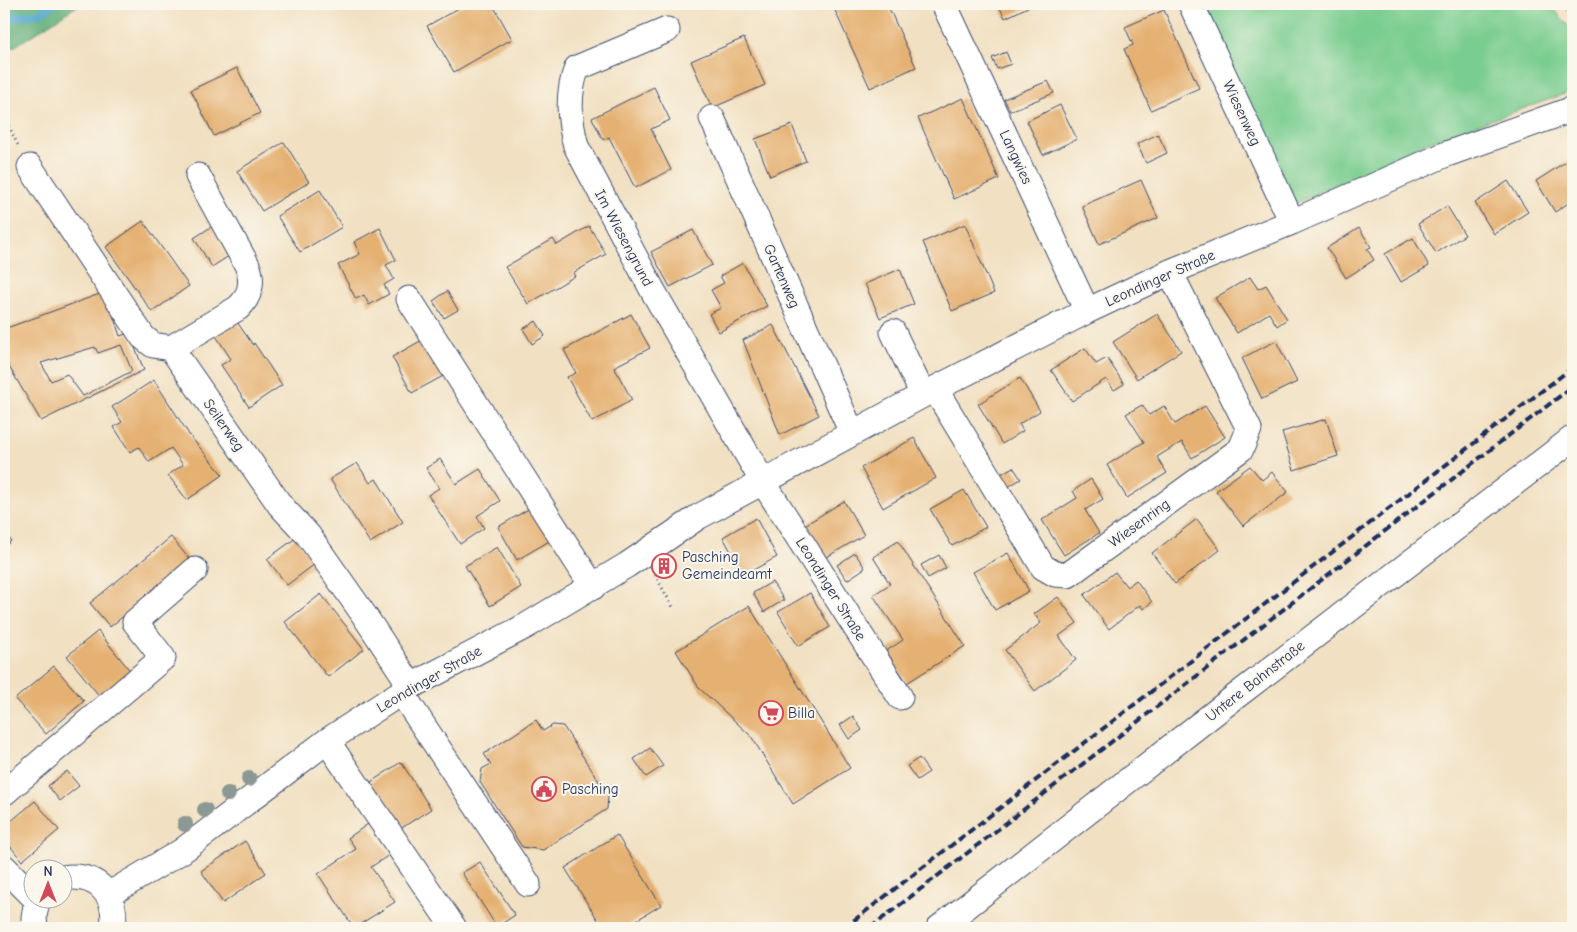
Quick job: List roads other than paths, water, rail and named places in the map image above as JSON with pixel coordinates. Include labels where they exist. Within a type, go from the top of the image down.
[{"type":"street","name":"Langwies","points":[[944,4],[1087,311]]},
{"type":"street","name":"Wiesenweg","points":[[1191,4],[1292,222]]},
{"type":"street","name":"Im Wiesengrund","points":[[667,30],[577,68],[571,84],[572,129],[576,146],[588,171],[652,292],[763,482]]},
{"type":"street","name":"Leondinger Straße","points":[[108,896],[182,851],[327,741],[406,689],[526,626],[593,587],[698,517],[852,433],[1087,311],[1170,272],[1292,222],[1444,155],[1573,109]]},
{"type":"street","name":"Gartenweg","points":[[712,118],[852,433]]},
{"type":"street","points":[[30,167],[143,337],[153,346],[171,348],[238,308],[245,302],[251,280],[247,265],[198,176]]},
{"type":"street","name":"Wiesenring","points":[[929,392],[1042,568],[1055,574],[1068,575],[1241,449],[1249,429],[1170,272]]},
{"type":"street","points":[[409,299],[593,587]]},
{"type":"street","points":[[893,332],[929,392]]},
{"type":"street","name":"Seilerweg","points":[[171,348],[280,505],[308,535],[362,612],[406,689],[528,884]]},
{"type":"street","name":"Untere Bahnstraße","points":[[939,928],[1231,700],[1573,438]]},
{"type":"street","name":"Leondinger Straße","points":[[763,482],[900,697]]},
{"type":"street","points":[[4,794],[163,658],[135,622],[194,570]]},
{"type":"street","points":[[327,741],[454,928]]},
{"type":"street","points":[[4,867],[22,885]]},
{"type":"street","points":[[72,876],[83,877],[97,884],[108,896],[113,906],[115,917],[113,928]]},
{"type":"street","points":[[35,928],[36,910]]},
{"type":"waterway","points":[[4,19],[40,13],[54,4]]},
{"type":"waterway","points":[[1567,4],[1573,11]]},
{"type":"railway","points":[[844,928],[1573,367]]},
{"type":"railway","points":[[870,928],[1573,386]]},
{"type":"place","name":"Pasching Gemeindeamt","points":[[664,566]]},
{"type":"place","name":"Billa","points":[[771,713]]},
{"type":"place","name":"Pasching","points":[[544,789]]}]
